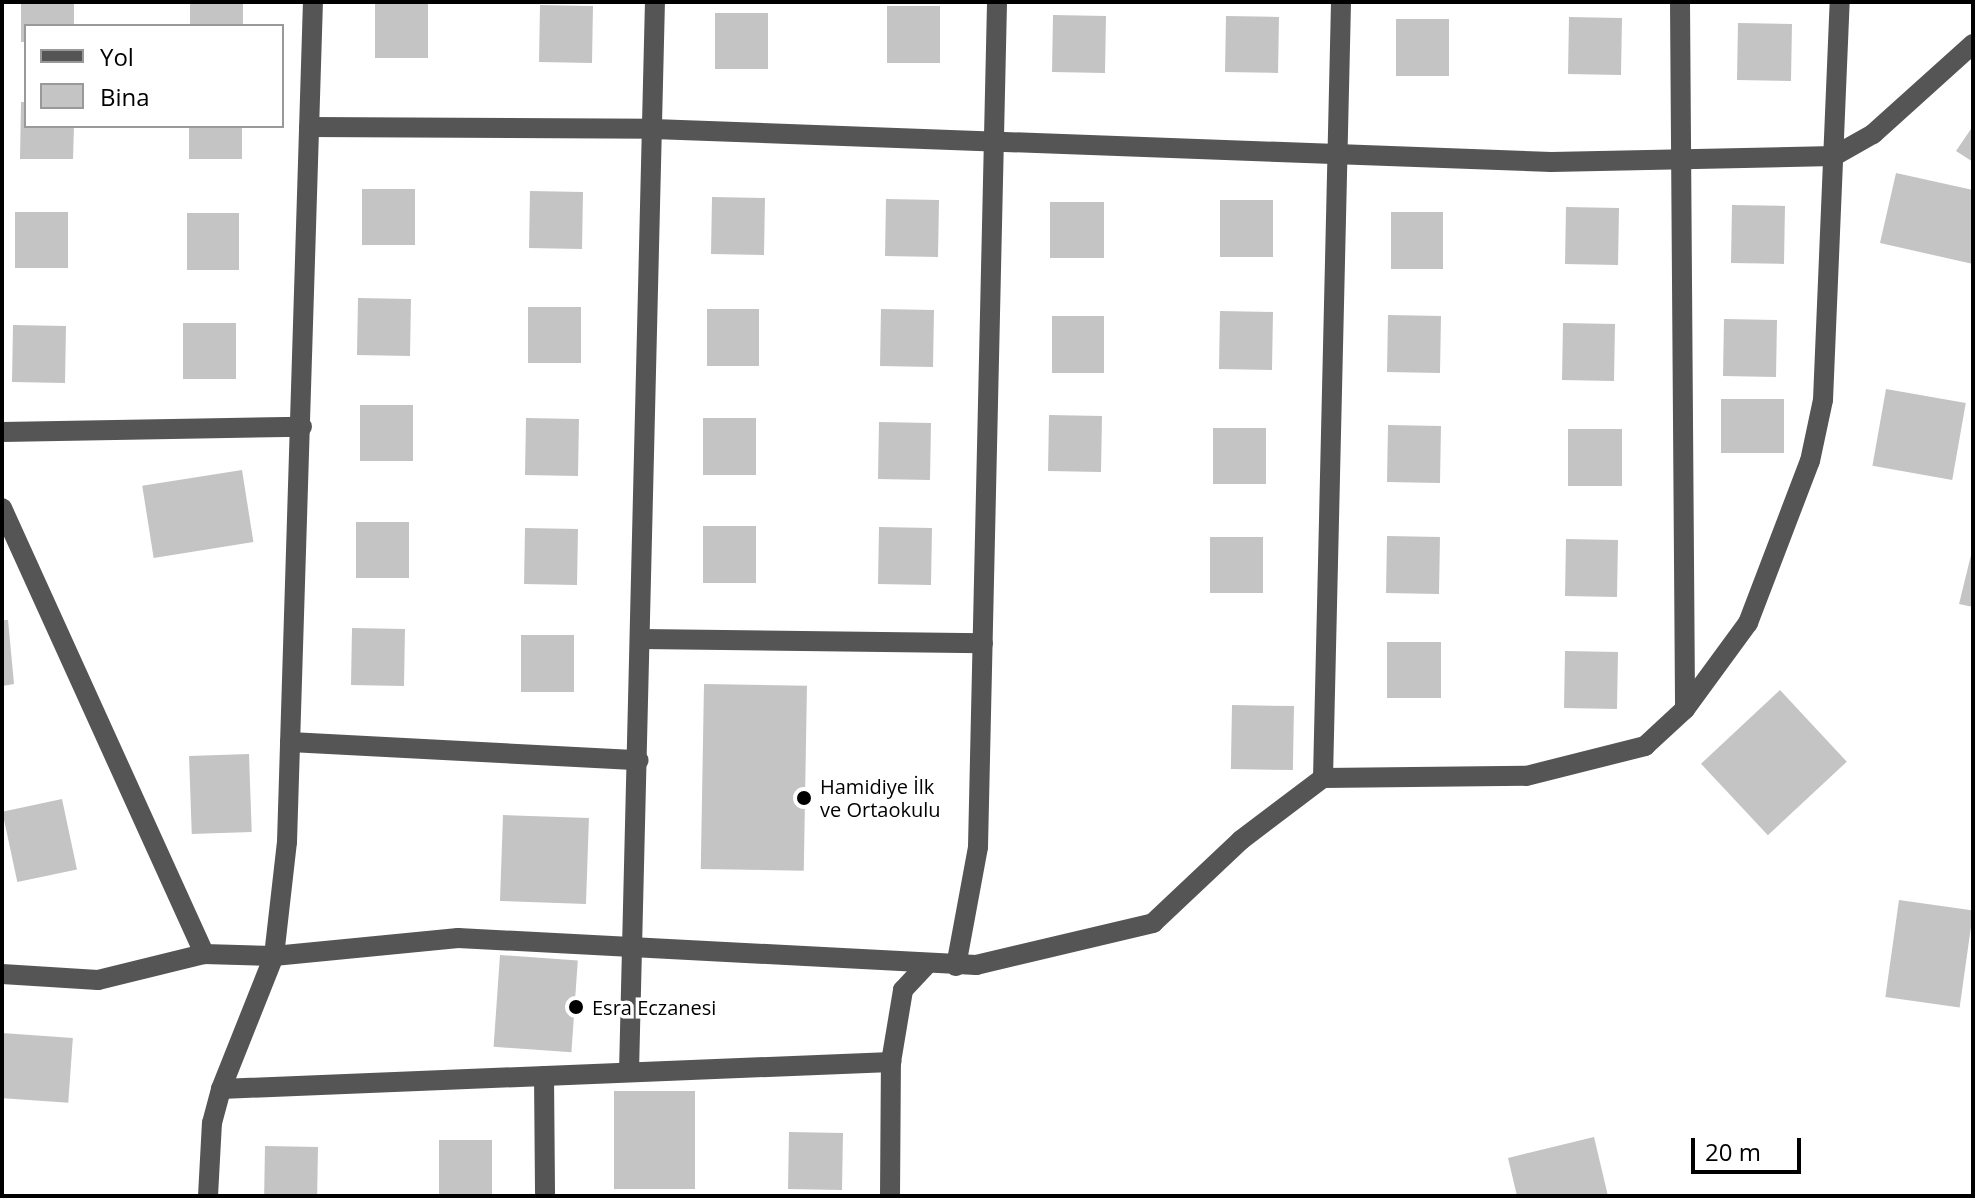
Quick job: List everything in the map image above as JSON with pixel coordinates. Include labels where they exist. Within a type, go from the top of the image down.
[{"type":"street","points":[[208,1196],[212,1123],[221,1089],[274,956],[287,842],[313,2]]},
{"type":"street","points":[[629,1072],[635,950],[655,2]]},
{"type":"street","points":[[956,966],[978,847],[997,2]]},
{"type":"street","points":[[1323,778],[1335,154],[1341,2]]},
{"type":"street","points":[[1680,2],[1677,159],[1685,709]]},
{"type":"street","points":[[2,974],[98,980],[204,954],[274,956],[458,938],[956,966],[1061,949],[1153,923],[1241,840],[1323,778],[1526,776],[1645,746],[1685,709],[1748,623],[1810,461],[1823,400],[1840,2]]},
{"type":"street","points":[[309,127],[653,129],[1551,162],[1834,156],[1873,134],[1973,44]]},
{"type":"street","points":[[2,432],[302,427]]},
{"type":"street","points":[[2,508],[204,954]]},
{"type":"street","points":[[642,639],[983,643]]},
{"type":"street","points":[[290,742],[639,760]]},
{"type":"street","points":[[890,1196],[891,1062],[903,990],[925,966]]},
{"type":"street","points":[[221,1089],[891,1062]]},
{"type":"street","points":[[544,1076],[545,1196]]},
{"type":"building","points":[[21,2],[74,2],[74,24],[24,24],[24,42],[21,42]]},
{"type":"building","points":[[190,2],[243,2],[243,24],[190,24]]},
{"type":"building","points":[[375,2],[428,2],[428,58],[375,58]]},
{"type":"building","points":[[540,5],[593,6],[592,63],[539,62]]},
{"type":"building","points":[[887,6],[940,6],[940,63],[887,63]]},
{"type":"building","points":[[715,13],[768,13],[768,69],[715,69]]},
{"type":"building","points":[[1053,15],[1106,16],[1105,73],[1052,72]]},
{"type":"building","points":[[1226,16],[1279,17],[1278,73],[1225,72]]},
{"type":"building","points":[[1569,17],[1622,18],[1621,75],[1568,74]]},
{"type":"building","points":[[1396,19],[1449,19],[1449,76],[1396,76]]},
{"type":"building","points":[[1738,23],[1792,24],[1791,81],[1737,80]]},
{"type":"building","points":[[21,102],[24,102],[24,128],[74,128],[73,159],[20,159]]},
{"type":"building","points":[[1973,126],[1973,162],[1956,151]]},
{"type":"building","points":[[189,128],[242,128],[242,159],[189,159]]},
{"type":"building","points":[[1896,173],[1973,190],[1973,264],[1880,243]]},
{"type":"building","points":[[362,189],[415,189],[415,245],[362,245]]},
{"type":"building","points":[[530,191],[583,192],[582,249],[529,248]]},
{"type":"building","points":[[712,197],[765,198],[764,255],[711,254]]},
{"type":"building","points":[[886,199],[939,200],[938,257],[885,256]]},
{"type":"building","points":[[1220,200],[1273,200],[1273,257],[1220,257]]},
{"type":"building","points":[[1050,202],[1104,202],[1104,258],[1050,258]]},
{"type":"building","points":[[1732,205],[1785,206],[1784,264],[1731,263]]},
{"type":"building","points":[[1566,207],[1619,208],[1618,265],[1565,264]]},
{"type":"building","points":[[15,212],[68,212],[68,268],[15,268]]},
{"type":"building","points":[[1391,212],[1443,212],[1443,269],[1391,269]]},
{"type":"building","points":[[187,213],[239,213],[239,270],[187,270]]},
{"type":"building","points":[[358,298],[411,299],[410,356],[357,355]]},
{"type":"building","points":[[528,307],[581,307],[581,363],[528,363]]},
{"type":"building","points":[[707,309],[759,309],[759,366],[707,366]]},
{"type":"building","points":[[881,309],[934,310],[933,367],[880,366]]},
{"type":"building","points":[[1220,311],[1273,312],[1272,370],[1219,369]]},
{"type":"building","points":[[1388,315],[1441,316],[1440,373],[1387,372]]},
{"type":"building","points":[[1052,316],[1104,316],[1104,373],[1052,373]]},
{"type":"building","points":[[1724,319],[1777,320],[1776,377],[1723,376]]},
{"type":"building","points":[[183,323],[236,323],[236,379],[183,379]]},
{"type":"building","points":[[1563,323],[1615,324],[1614,381],[1562,380]]},
{"type":"building","points":[[13,325],[66,326],[65,383],[12,382]]},
{"type":"building","points":[[1886,389],[1966,403],[1952,480],[1872,466]]},
{"type":"building","points":[[1721,399],[1784,399],[1784,453],[1721,453]]},
{"type":"building","points":[[360,405],[413,405],[413,461],[360,461]]},
{"type":"building","points":[[1049,415],[1102,416],[1101,472],[1048,471]]},
{"type":"building","points":[[526,418],[579,419],[578,476],[525,475]]},
{"type":"building","points":[[703,418],[756,418],[756,475],[703,475]]},
{"type":"building","points":[[879,422],[931,423],[930,480],[878,479]]},
{"type":"building","points":[[1388,425],[1441,426],[1440,483],[1387,482]]},
{"type":"building","points":[[1213,428],[1266,428],[1266,484],[1213,484]]},
{"type":"building","points":[[1568,429],[1622,429],[1622,486],[1568,486]]},
{"type":"building","points":[[242,470],[253,542],[154,558],[142,486]]},
{"type":"building","points":[[356,522],[409,522],[409,578],[356,578]]},
{"type":"building","points":[[703,526],[756,526],[756,583],[703,583]]},
{"type":"building","points":[[879,527],[932,528],[931,585],[878,584]]},
{"type":"building","points":[[525,528],[578,529],[577,585],[524,584]]},
{"type":"building","points":[[1387,536],[1440,537],[1439,594],[1386,593]]},
{"type":"building","points":[[1210,537],[1263,537],[1263,593],[1210,593]]},
{"type":"building","points":[[1566,539],[1618,540],[1617,597],[1565,596]]},
{"type":"building","points":[[1973,547],[1973,607],[1959,604]]},
{"type":"building","points":[[2,620],[8,620],[14,684],[2,686]]},
{"type":"building","points":[[352,628],[405,629],[404,686],[351,685]]},
{"type":"building","points":[[521,635],[574,635],[574,692],[521,692]]},
{"type":"building","points":[[1387,642],[1441,642],[1441,698],[1387,698]]},
{"type":"building","points":[[1565,651],[1618,652],[1617,709],[1564,708]]},
{"type":"building","points":[[704,684],[807,686],[804,871],[701,869]]},
{"type":"building","points":[[1780,690],[1847,762],[1768,835],[1701,764]]},
{"type":"building","points":[[1232,705],[1294,706],[1293,770],[1231,769]]},
{"type":"building","points":[[249,754],[252,832],[192,834],[189,756]]},
{"type":"building","points":[[62,799],[77,869],[17,882],[2,812]]},
{"type":"building","points":[[503,815],[589,818],[586,904],[500,901]]},
{"type":"building","points":[[1899,900],[1973,910],[1960,1007],[1885,997]]},
{"type":"building","points":[[500,955],[578,960],[571,1052],[494,1047]]},
{"type":"building","points":[[2,1033],[73,1038],[68,1103],[2,1098]]},
{"type":"building","points":[[614,1091],[695,1091],[695,1189],[614,1189]]},
{"type":"building","points":[[789,1132],[843,1133],[842,1190],[788,1189]]},
{"type":"building","points":[[1594,1137],[1608,1196],[1517,1196],[1508,1158]]},
{"type":"building","points":[[439,1140],[492,1140],[492,1196],[439,1196]]},
{"type":"building","points":[[265,1146],[318,1147],[317,1196],[264,1196]]},
{"type":"place","name":"Hamidiye İlk ve Ortaokulu","points":[[804,798]]},
{"type":"place","name":"Esra Eczanesi","points":[[576,1007]]}]
